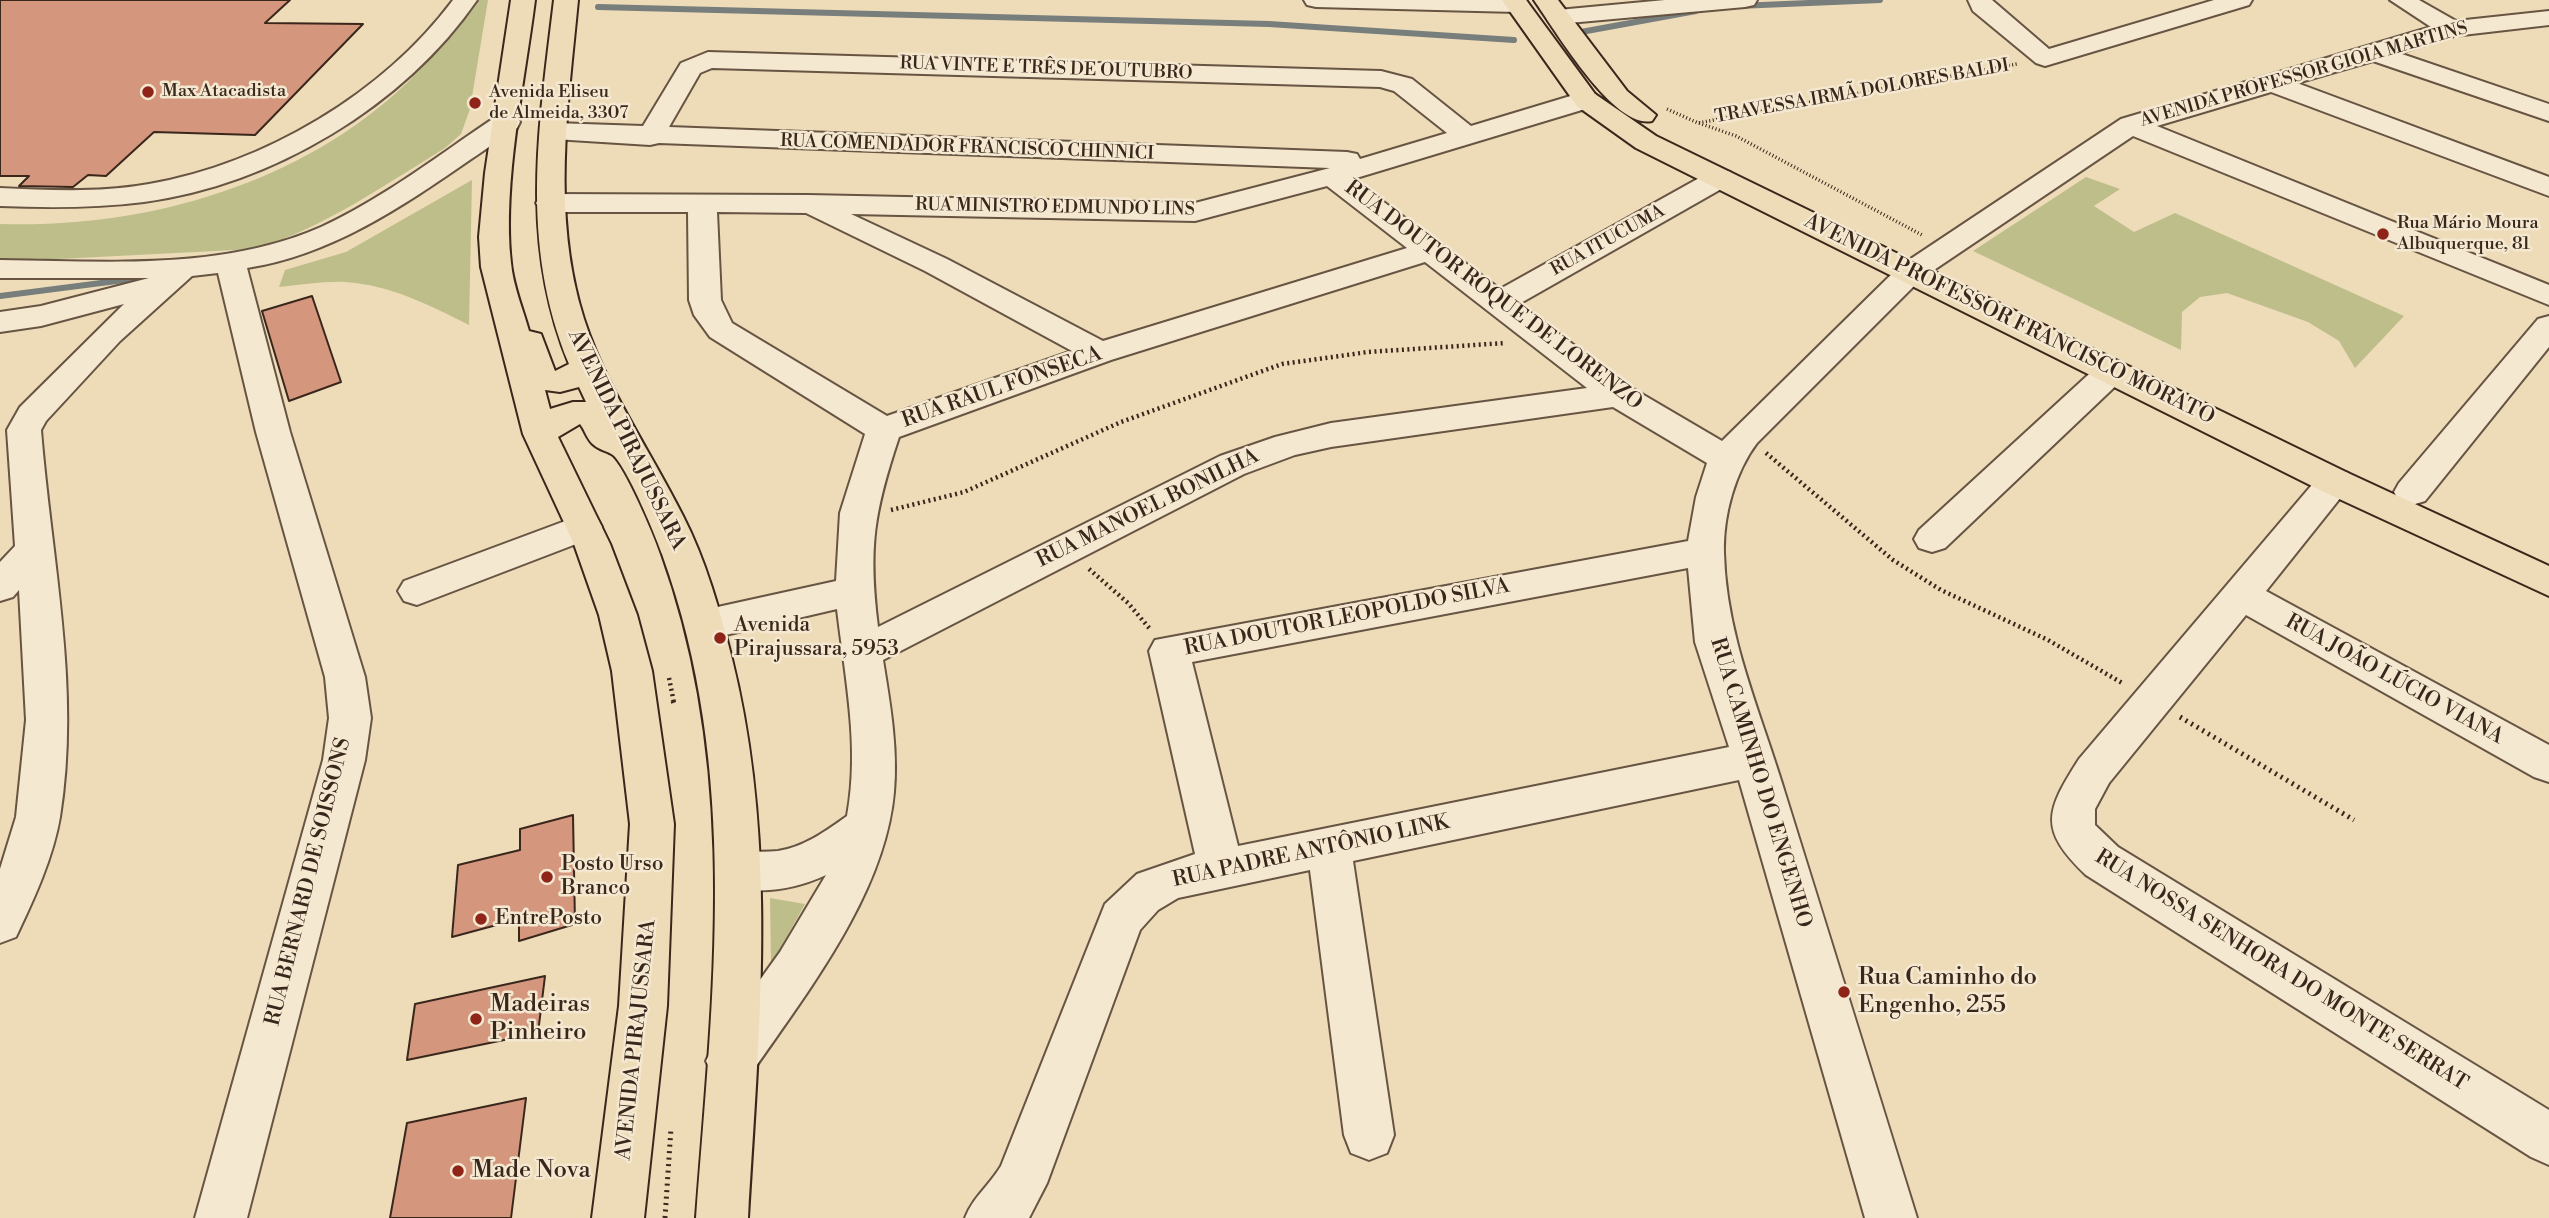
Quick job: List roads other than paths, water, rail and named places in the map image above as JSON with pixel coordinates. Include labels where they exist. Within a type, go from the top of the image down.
[{"type":"main road","name":"AVENIDA PIRAJUSSARA","points":[[523,0],[499,173],[494,237],[496,267],[540,433],[584,527],[618,615],[632,671],[652,824],[643,1006],[618,1218]]},
{"type":"main road","name":"AVENIDA PIRAJUSSARA","points":[[566,0],[554,131],[551,203],[554,255],[559,280],[568,318],[586,367],[626,448],[667,519],[704,625],[730,746],[739,870],[738,971],[722,1218]]},
{"type":"main road","name":"AVENIDA PROFESSOR FRANCISCO MORATO","points":[[1516,2],[1586,100],[1646,142],[1720,178],[1929,259],[2112,371],[2335,482],[2549,582]]},
{"type":"main road","name":"AVENIDA PROFESSOR FRANCISCO MORATO","points":[[1552,8],[1628,106],[1929,259],[2549,557]]},
{"type":"main road","points":[[509,317],[521,325],[529,338],[541,377],[563,382],[586,367]]},
{"type":"main road","points":[[540,433],[569,414],[583,413],[596,418],[604,436],[626,448]]},
{"type":"street","points":[[0,197],[97,200],[141,195],[183,187],[255,163],[314,133],[385,83],[432,42],[464,0]]},
{"type":"street","points":[[1316,0],[1516,2]]},
{"type":"street","points":[[1552,8],[1745,0]]},
{"type":"street","name":"TRAVESSA IRMÃ DOLORES BALDI","points":[[1981,3],[2045,58],[2241,0]]},
{"type":"street","points":[[2402,0],[2452,29]]},
{"type":"street","name":"AVENIDA PROFESSOR GIOIA MARTINS","points":[[1929,259],[2131,125],[2452,29],[2549,18]]},
{"type":"street","points":[[2504,22],[2549,37]]},
{"type":"street","points":[[2375,53],[2549,113]]},
{"type":"street","name":"RUA VINTE E TRÊS DE OUTUBRO","points":[[650,137],[690,68],[708,60],[1381,79],[1403,85],[1466,135]]},
{"type":"street","points":[[2272,83],[2549,187]]},
{"type":"street","name":"RUA MINISTRO EDMUNDO LINS","points":[[551,203],[808,204],[1195,212],[1332,176],[1586,100]]},
{"type":"street","points":[[0,322],[41,316],[175,275],[303,245],[332,233],[507,122]]},
{"type":"street","points":[[2131,125],[2549,296]]},
{"type":"street","name":"RUA COMENDADOR FRANCISCO CHINNICI","points":[[554,131],[650,137],[1380,161]]},
{"type":"street","points":[[426,175],[463,168],[499,173]]},
{"type":"street","name":"RUA DOUTOR ROQUE DE LORENZO","points":[[1332,176],[1618,395],[1736,447]]},
{"type":"street","name":"RUA ITUCUMA","points":[[1496,304],[1720,178]]},
{"type":"street","name":"RUA RAUL FONSECA","points":[[702,204],[705,300],[710,315],[721,330],[884,430],[1100,353],[1428,251]]},
{"type":"street","points":[[808,204],[936,265],[1100,353]]},
{"type":"street","name":"RUA CAMINHO DO ENGENHO","points":[[1891,1218],[1754,759],[1715,642],[1704,551],[1714,497],[1736,447],[1929,259]]},
{"type":"street","name":"RUA BERNARD DE SOISSONS","points":[[221,1218],[323,846],[344,760],[349,718],[345,677],[273,432],[230,261]]},
{"type":"street","points":[[0,269],[175,275]]},
{"type":"street","points":[[0,922],[27,859],[38,817],[47,726],[35,548],[25,451],[26,423],[109,334],[175,275]]},
{"type":"street","points":[[2412,492],[2549,326]]},
{"type":"street","points":[[1932,539],[2112,371]]},
{"type":"street","name":"RUA MANOEL BONILHA","points":[[863,652],[1232,464],[1287,445],[1331,435],[1618,395]]},
{"type":"street","points":[[731,1061],[812,942],[850,868],[866,827],[873,792],[873,738],[855,591],[856,517],[884,430]]},
{"type":"street","name":"RUA NOSSA SENHORA DO MONTE SERRAT","points":[[2335,482],[2094,771],[2073,804],[2071,827],[2081,843],[2102,861],[2549,1139]]},
{"type":"street","points":[[417,591],[584,527]]},
{"type":"street","points":[[0,587],[35,548]]},
{"type":"street","name":"RUA DOUTOR LEOPOLDO SILVA","points":[[1222,869],[1169,651],[1704,551]]},
{"type":"street","points":[[704,625],[855,591]]},
{"type":"street","name":"RUA JOÃO LÚCIO VIANA","points":[[2239,594],[2549,765]]},
{"type":"street","name":"RUA PADRE ANTÔNIO LINK","points":[[992,1218],[1008,1204],[1021,1183],[1121,919],[1133,902],[1150,888],[1222,869],[1754,759]]},
{"type":"street","points":[[739,870],[765,873],[802,867],[822,857],[866,827]]},
{"type":"street","points":[[1329,848],[1369,1135]]},
{"type":"waterway","points":[[1738,6],[1880,0]]},
{"type":"waterway","points":[[598,7],[1269,24],[1514,40]]},
{"type":"waterway","points":[[1581,32],[1696,11]]},
{"type":"waterway","points":[[0,296],[140,278]]},
{"type":"place","name":"Max Atacadista","points":[[148,92]]},
{"type":"place","name":"Avenida Eliseu de Almeida, 3307","points":[[475,103]]},
{"type":"place","name":"Rua Mário Moura Albuquerque, 81","points":[[2383,234]]},
{"type":"place","name":"Avenida Pirajussara, 5953","points":[[720,638]]},
{"type":"place","name":"Posto Urso Branco","points":[[547,877]]},
{"type":"place","name":"EntrePosto","points":[[481,919]]},
{"type":"place","name":"Rua Caminho do Engenho, 255","points":[[1844,992]]},
{"type":"place","name":"Madeiras Pinheiro","points":[[476,1019]]},
{"type":"place","name":"Made Nova","points":[[458,1171]]}]
